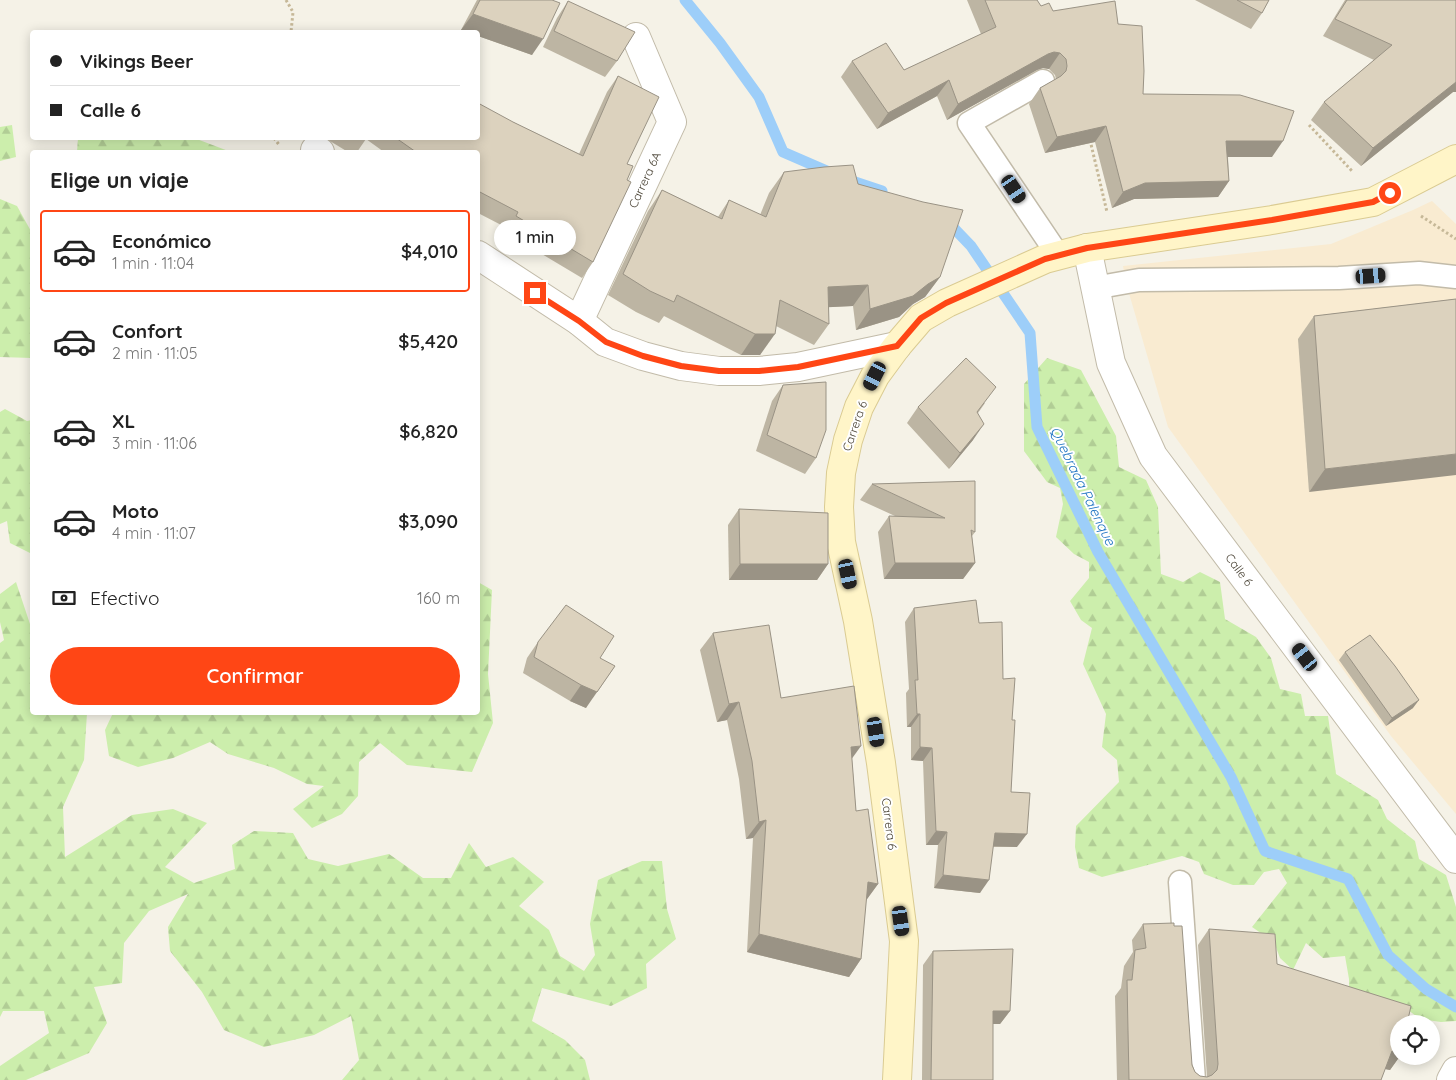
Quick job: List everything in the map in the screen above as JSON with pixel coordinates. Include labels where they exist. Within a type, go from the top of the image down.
[{"type":"main road","name":"Carrera 6","points":[[897,1080],[904,941],[881,763],[858,621],[841,542],[839,507],[841,473],[848,440],[860,407],[875,376],[921,318],[946,303],[1052,257],[1087,248],[1272,220],[1373,202],[1456,159]]},
{"type":"street","name":"Carrera 6A","points":[[579,321],[672,122],[636,37]]},
{"type":"street","name":"Calle 6","points":[[1087,248],[1094,288],[1112,363],[1153,456],[1456,859]]},
{"type":"street","points":[[480,256],[579,321],[606,342],[643,356],[681,366],[719,371],[759,371],[798,367],[897,346]]},
{"type":"lane","points":[[1043,81],[970,124],[1052,257]]},
{"type":"lane","points":[[1094,288],[1139,280],[1339,278],[1419,273],[1456,277]]},
{"type":"lane","points":[[1180,882],[1194,1080]]},
{"type":"path","points":[[286,0],[293,12],[291,30]]},
{"type":"path","points":[[1308,125],[1378,199]]},
{"type":"path","points":[[1088,130],[1115,244]]},
{"type":"path","points":[[1420,215],[1456,240]]},
{"type":"shaded area","points":[[1432,201],[1456,224],[1456,814],[1391,736],[1168,427],[1126,283],[1123,266],[1331,244]]},
{"type":"green space","points":[[12,125],[16,157],[0,161],[0,127]]},
{"type":"green space","points":[[78,140],[199,140],[226,150],[77,150]]},
{"type":"green space","points":[[0,199],[17,206],[30,229],[30,358],[0,357]]},
{"type":"green space","points":[[1047,358],[1081,370],[1116,436],[1119,467],[1146,480],[1158,507],[1161,574],[1183,582],[1200,572],[1220,582],[1225,619],[1256,637],[1271,658],[1280,689],[1301,694],[1305,716],[1328,716],[1336,774],[1378,800],[1387,819],[1415,841],[1419,859],[1446,875],[1456,907],[1456,1021],[1440,1022],[1440,1015],[1415,1015],[1400,1004],[1349,998],[1349,979],[1345,956],[1323,958],[1306,943],[1293,970],[1280,958],[1274,942],[1252,927],[1287,883],[1279,869],[1264,872],[1254,885],[1233,885],[1204,874],[1199,862],[1182,856],[1102,877],[1079,868],[1075,847],[1076,826],[1119,782],[1117,760],[1102,747],[1106,714],[1083,664],[1092,628],[1081,620],[1070,601],[1089,578],[1089,562],[1074,554],[1056,537],[1063,504],[1060,488],[1047,482],[1024,451],[1024,384]]},
{"type":"green space","points":[[5,409],[27,421],[30,420],[30,553],[10,543],[7,521],[0,524],[0,412]]},
{"type":"green space","points":[[16,582],[30,624],[30,715],[87,715],[84,760],[63,807],[65,857],[132,815],[173,809],[207,823],[165,867],[194,883],[235,869],[232,845],[254,831],[293,833],[308,859],[338,866],[389,854],[423,878],[451,878],[469,843],[486,867],[513,857],[544,882],[519,906],[549,930],[560,956],[584,971],[595,955],[590,924],[598,880],[642,861],[662,861],[667,909],[676,939],[646,964],[647,988],[611,1006],[542,988],[532,1021],[565,1040],[585,1060],[590,1080],[342,1080],[359,1060],[351,1016],[314,1035],[264,1047],[224,1030],[202,992],[170,951],[168,927],[188,894],[149,911],[124,943],[122,983],[94,987],[107,1023],[89,1053],[26,1080],[0,1080],[0,1066],[49,1033],[44,1011],[3,1011],[0,1017],[0,643],[4,640],[0,622],[0,594]]},
{"type":"green space","points":[[480,583],[492,590],[488,674],[493,723],[472,772],[407,765],[380,743],[359,762],[358,796],[342,814],[312,828],[293,809],[324,786],[307,784],[274,768],[228,754],[210,742],[173,758],[138,767],[109,756],[105,730],[112,715],[480,715]]},
{"type":"building","points":[[480,0],[552,0],[560,3],[543,39],[473,14]]},
{"type":"building","points":[[985,0],[1037,0],[1041,6],[1049,3],[1053,11],[1115,1],[1118,24],[1142,26],[1143,94],[1240,95],[1294,111],[1283,141],[1226,141],[1229,181],[1145,183],[1123,192],[1106,126],[1057,137],[1040,88],[1066,71],[1066,59],[1060,53],[1054,52],[958,104],[949,80],[888,113],[852,61],[886,43],[904,70],[996,27]]},
{"type":"building","points":[[1237,0],[1269,0],[1262,13]]},
{"type":"building","points":[[1347,0],[1456,0],[1456,82],[1373,148],[1324,102],[1392,45],[1335,19]]},
{"type":"building","points":[[568,1],[635,32],[617,61],[554,31]]},
{"type":"building","points":[[618,76],[659,97],[627,164],[633,166],[627,180],[631,182],[593,262],[516,216],[518,212],[480,192],[480,150],[413,150],[399,140],[480,140],[480,104],[583,156]]},
{"type":"building","points":[[853,165],[858,184],[923,202],[963,210],[940,277],[913,296],[870,309],[868,285],[828,287],[829,324],[780,300],[775,334],[755,334],[677,295],[674,302],[650,291],[623,274],[662,190],[722,219],[729,200],[766,217],[784,172]]},
{"type":"building","points":[[1456,299],[1456,454],[1325,469],[1314,316]]},
{"type":"building","points":[[966,358],[996,387],[977,412],[984,424],[960,453],[918,407]]},
{"type":"building","points":[[826,382],[826,430],[816,458],[767,435],[783,385]]},
{"type":"building","points":[[975,481],[975,532],[971,530],[975,563],[895,563],[889,516],[945,518],[872,484]]},
{"type":"building","points":[[739,509],[828,513],[828,564],[740,564]]},
{"type":"building","points":[[976,600],[979,623],[1002,622],[1003,679],[1015,678],[1012,720],[1015,720],[1011,792],[1030,793],[1027,834],[995,833],[989,880],[943,875],[947,832],[936,831],[932,748],[920,747],[920,714],[917,714],[915,680],[918,680],[914,608]]},
{"type":"building","points":[[566,605],[614,636],[600,658],[615,666],[597,692],[581,685],[534,657],[538,642]]},
{"type":"building","points":[[769,625],[781,698],[854,686],[861,746],[851,747],[856,811],[868,809],[878,884],[868,882],[861,959],[759,934],[766,820],[759,822],[752,761],[739,702],[729,704],[713,633]]},
{"type":"building","points":[[1370,635],[1419,700],[1392,718],[1345,652]]},
{"type":"building","points":[[1174,923],[1174,926],[1182,926],[1192,1065],[1195,1072],[1200,1076],[1207,1077],[1212,1075],[1217,1070],[1218,1064],[1209,929],[1275,934],[1277,964],[1411,1006],[1409,1015],[1390,1015],[1390,1056],[1381,1080],[1129,1080],[1127,980],[1132,980],[1135,950],[1146,948],[1143,924]]},
{"type":"building","points":[[1013,949],[1010,1011],[993,1011],[993,1080],[931,1080],[933,951]]},
{"type":"waterway","name":"Quebrada Palenque","points":[[685,0],[720,43],[759,97],[783,152],[843,178],[882,191]]},
{"type":"waterway","name":"Quebrada Palenque","points":[[946,220],[971,246],[1030,333],[1037,427],[1098,552],[1231,777],[1265,851],[1348,879],[1388,955],[1426,989],[1456,1007]]},
{"type":"route","points":[[535,293],[579,321],[606,342],[643,356],[681,366],[719,371],[759,371],[798,367],[897,346],[921,318],[946,303],[1058,255],[1087,248],[1272,220],[1373,202],[1390,193]]}]
